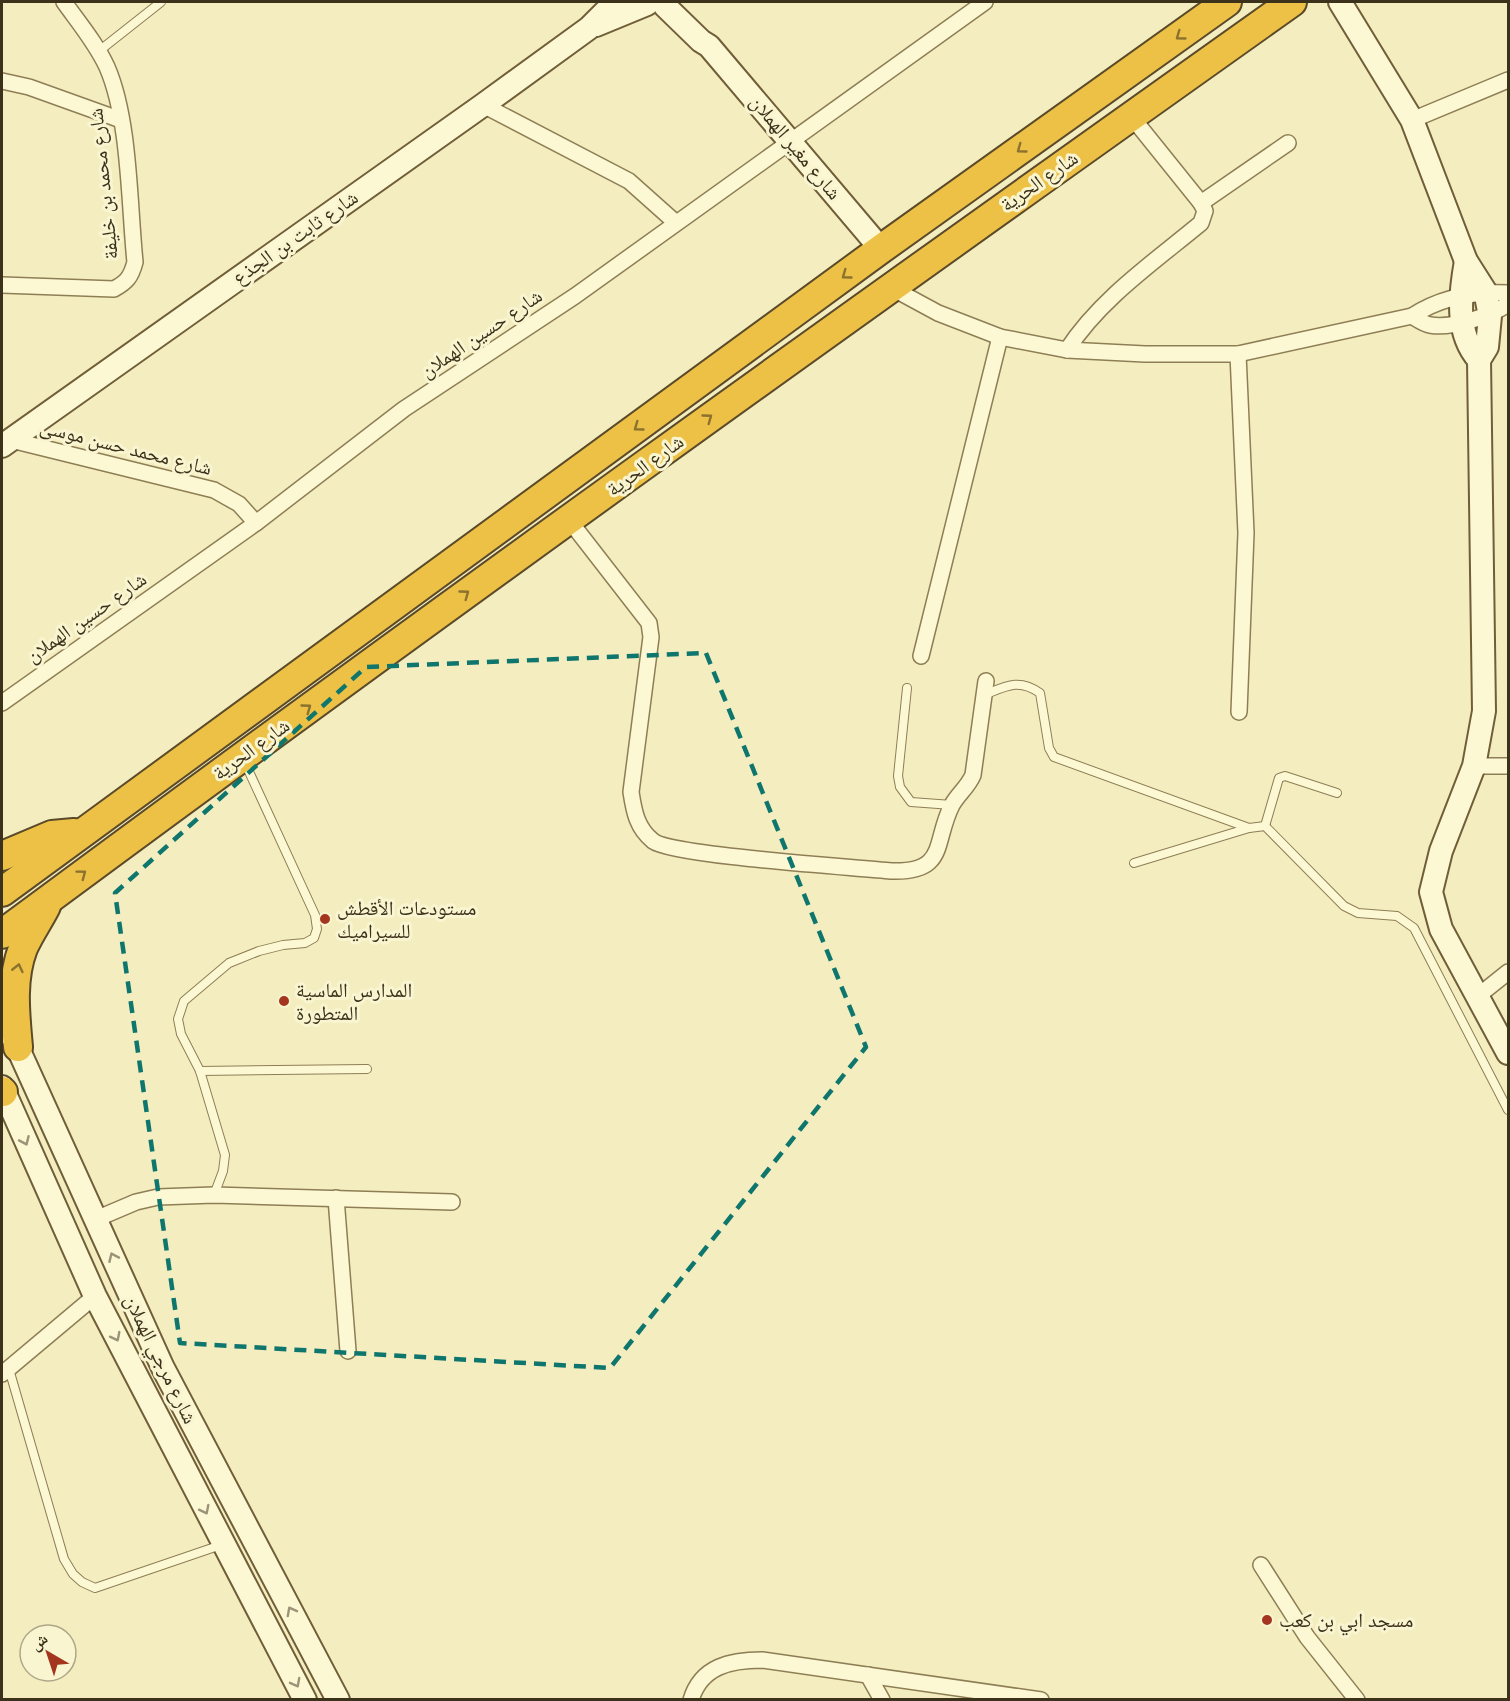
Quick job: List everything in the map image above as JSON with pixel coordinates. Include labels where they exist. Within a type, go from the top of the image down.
[{"type":"highway","name":"شارع الحرية","points":[[2,892],[881,249],[1227,2]]},
{"type":"highway","name":"شارع الحرية","points":[[2,934],[242,755],[890,286],[1292,2]]},
{"type":"highway","points":[[2,856],[52,836],[85,831]]},
{"type":"highway","points":[[18,1047],[15,1007],[16,976],[23,948],[51,897]]},
{"type":"street","name":"شارع محمد بن خليفة","points":[[2,285],[114,290],[126,283],[132,275],[135,262],[121,120],[108,70],[99,51],[64,2]]},
{"type":"street","name":"شارع ثابت بن الجذع","points":[[6,442],[483,105],[589,28],[615,2]]},
{"type":"street","name":"شارع حسين الهملان","points":[[2,703],[256,523],[404,409],[575,296],[675,222],[792,142],[985,2]]},
{"type":"street","points":[[1340,2],[1412,120],[1466,261],[1499,310]]},
{"type":"street","name":"شارع ثابت بن الجذع","points":[[589,28],[662,3]]},
{"type":"street","name":"شارع مغير الهملان","points":[[662,3],[707,38],[709,46],[881,249]]},
{"type":"street","points":[[1412,120],[1509,80]]},
{"type":"street","points":[[2,81],[29,87],[121,120]]},
{"type":"street","points":[[483,105],[629,181],[654,200],[675,222]]},
{"type":"street","points":[[1067,350],[1081,328],[1098,311],[1201,223],[1205,211],[1131,116]]},
{"type":"street","points":[[1201,203],[1287,143]]},
{"type":"street","points":[[1466,261],[1459,296],[1462,321],[1468,348],[1479,360]]},
{"type":"street","points":[[890,286],[938,313],[1000,336],[1067,350],[1145,354],[1238,354],[1412,316],[1428,306],[1459,296],[1485,291],[1509,293]]},
{"type":"street","points":[[1412,316],[1430,325],[1462,321],[1499,310]]},
{"type":"street","points":[[1499,310],[1487,347],[1479,360],[1484,711],[1474,766],[1441,851],[1431,892],[1441,929],[1509,1053]]},
{"type":"street","points":[[921,656],[1000,336]]},
{"type":"street","points":[[1238,354],[1245,533],[1239,712]]},
{"type":"street","name":"شارع محمد حسن موسى","points":[[6,442],[214,490],[239,504],[256,523]]},
{"type":"street","points":[[569,520],[649,623],[651,637],[631,792],[634,816],[655,843],[723,855],[906,871],[923,867],[937,854],[952,805],[970,784],[985,688]]},
{"type":"street","points":[[1474,766],[1509,766]]},
{"type":"street","points":[[1478,996],[1509,972]]},
{"type":"street","name":"شارع مرجي الهملان","points":[[2,1010],[163,1368],[338,1700]]},
{"type":"street","name":"شارع مرجي الهملان","points":[[2,1090],[95,1296],[305,1700]]},
{"type":"street","points":[[96,1219],[136,1202],[158,1197],[214,1195],[452,1202]]},
{"type":"street","points":[[336,1198],[348,1351]]},
{"type":"street","points":[[5,1370],[95,1296]]},
{"type":"street","points":[[1261,1565],[1307,1637],[1357,1700]]},
{"type":"street","points":[[691,1700],[694,1690],[709,1672],[721,1664],[762,1659],[1041,1700]]},
{"type":"street","points":[[868,1675],[882,1700]]},
{"type":"lane","points":[[99,51],[160,2]]},
{"type":"lane","points":[[985,688],[1028,684],[1040,693],[1048,748],[1054,757],[1249,828]]},
{"type":"lane","points":[[907,688],[898,776],[900,787],[911,802],[952,805]]},
{"type":"lane","points":[[214,1195],[223,1171],[225,1155],[200,1071],[181,1034],[178,1018],[184,1001],[228,963],[283,945],[305,943],[314,938],[317,929],[315,915],[242,755]]},
{"type":"lane","points":[[1265,826],[1279,778],[1285,776],[1337,793]]},
{"type":"lane","points":[[1134,863],[1249,828],[1265,826]]},
{"type":"lane","points":[[1265,826],[1344,906],[1358,913],[1397,916],[1414,928],[1509,1110]]},
{"type":"lane","points":[[200,1071],[368,1069]]},
{"type":"lane","points":[[5,1370],[64,1558],[81,1582],[94,1588],[223,1544]]},
{"type":"highlighted area","points":[[706,653],[866,1047],[610,1368],[180,1343],[115,893],[366,667]]},
{"type":"place","name":"مستودعات الأقطش للسيراميك","points":[[325,919]]},
{"type":"place","name":"المدارس الماسية المتطورة","points":[[284,1001]]},
{"type":"place","name":"مسجد ابي بن كعب","points":[[1267,1620]]}]
